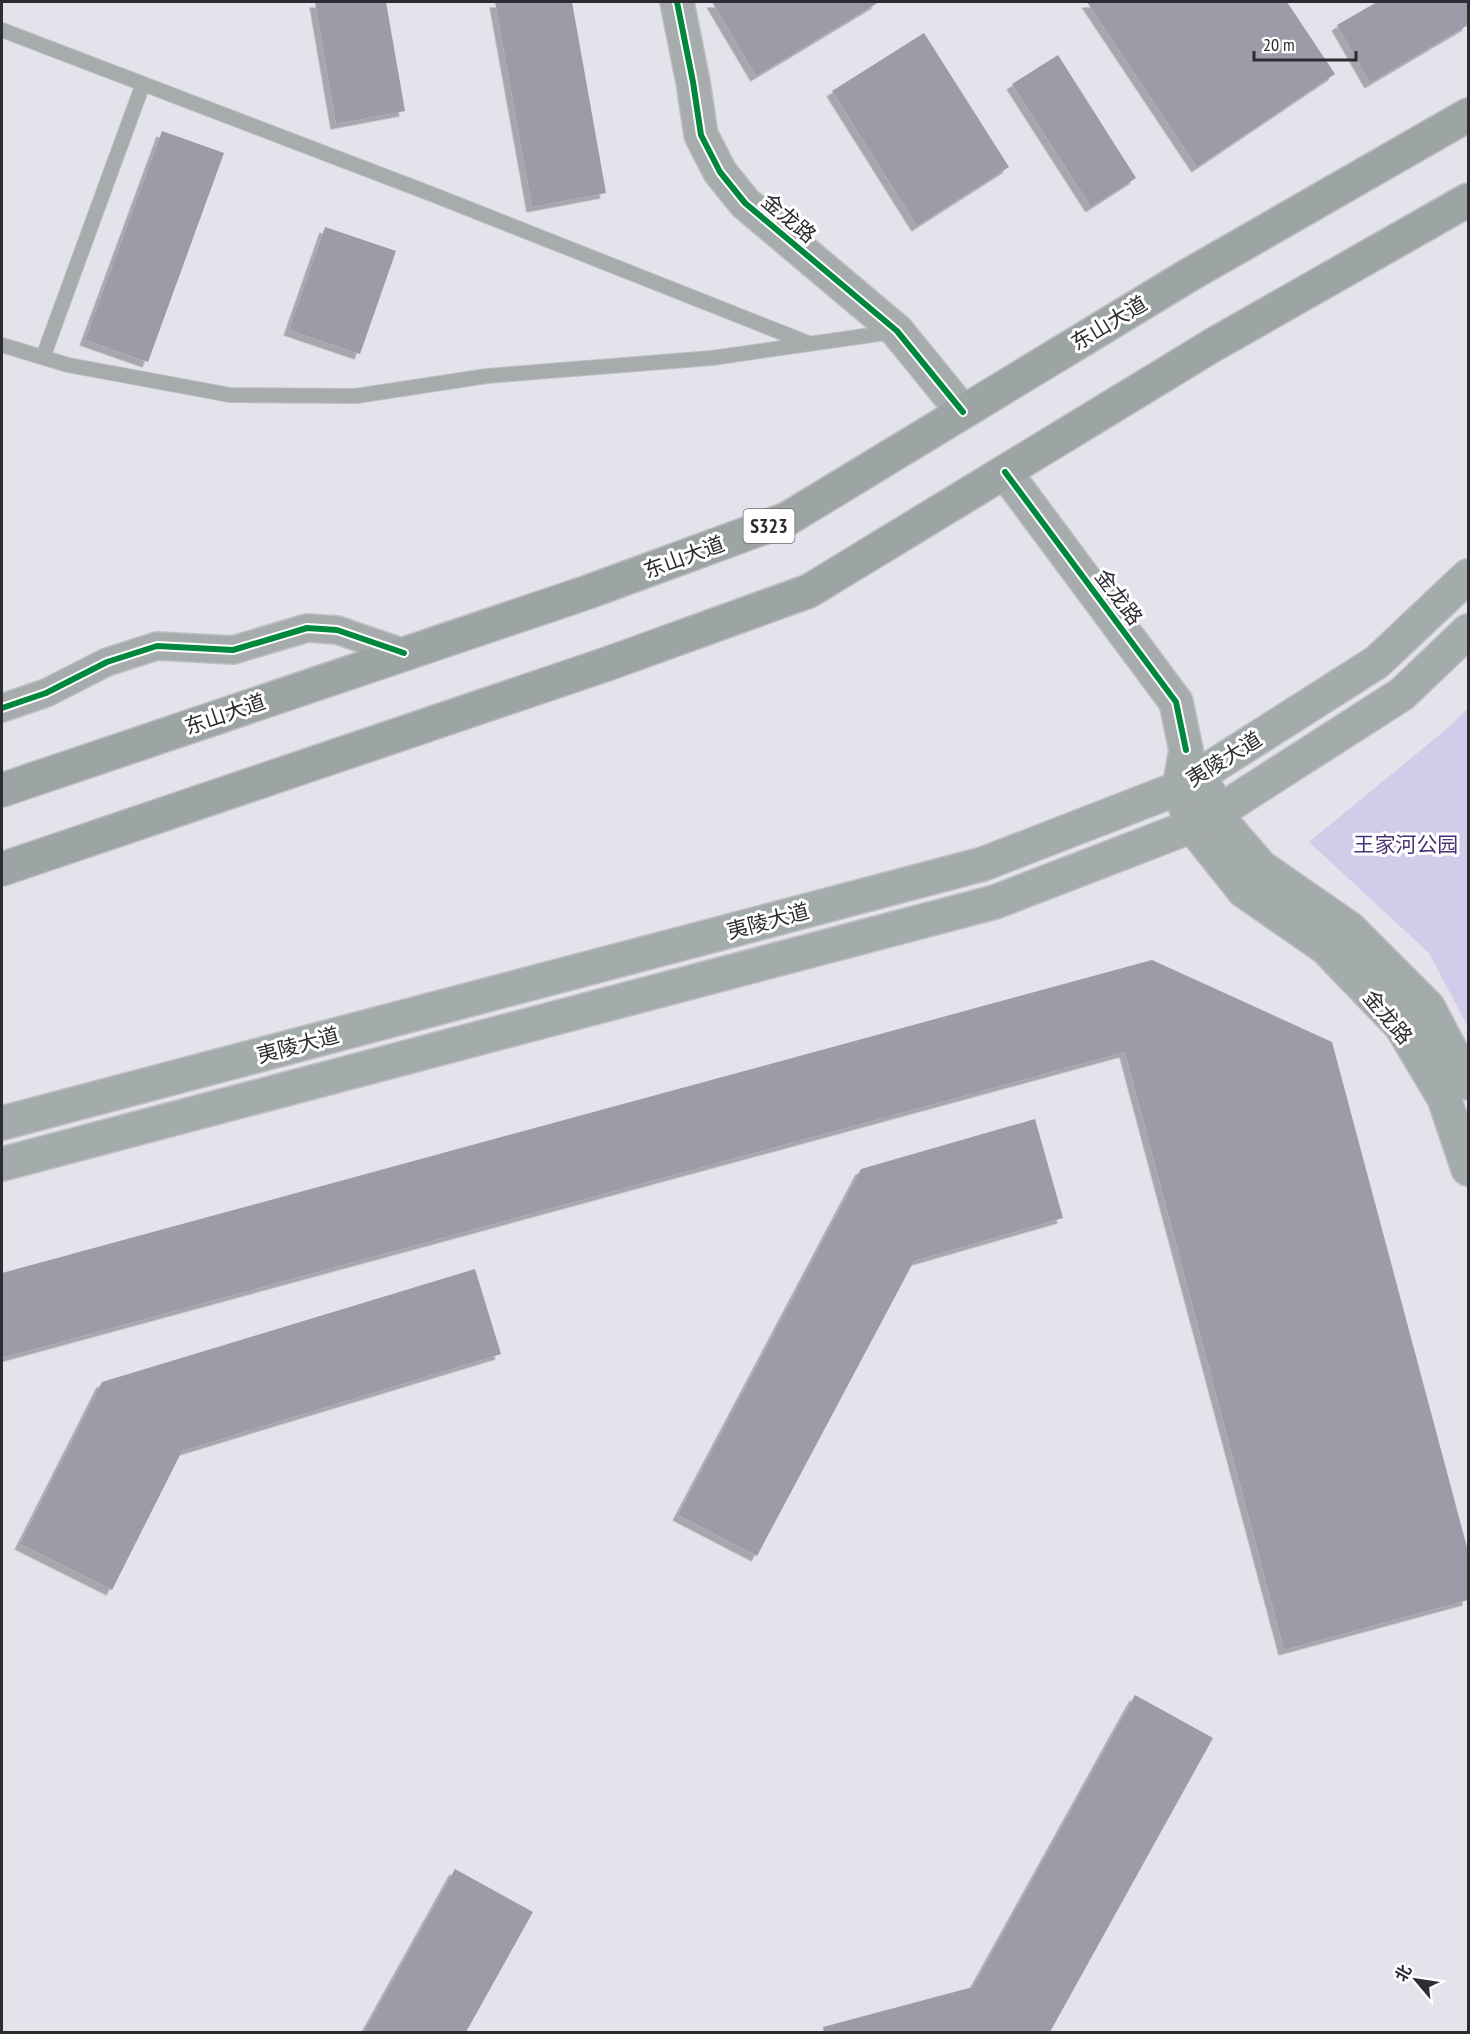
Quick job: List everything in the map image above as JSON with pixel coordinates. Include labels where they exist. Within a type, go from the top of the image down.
[{"type":"main road","name":"东山大道","points":[[2,790],[588,592],[787,519],[1189,274],[1468,115]]},
{"type":"main road","points":[[2,869],[596,668],[809,591],[1214,345],[1468,200]]},
{"type":"main road","name":"夷陵大道","points":[[2,1123],[983,864],[1190,770],[1377,662],[1468,576]]},
{"type":"main road","name":"夷陵大道","points":[[2,1164],[995,903],[1204,820],[1402,694],[1468,632]]},
{"type":"main road","name":"金龙路","points":[[1190,770],[1204,820],[1244,891],[1326,948],[1401,1026],[1444,1098],[1468,1169]]},
{"type":"main road","name":"金龙路","points":[[1204,820],[1261,867],[1349,928],[1428,1007],[1468,1083]]},
{"type":"street","name":"金龙路","points":[[676,2],[693,81],[701,135],[720,172],[745,203],[897,331],[963,412]]},
{"type":"street","name":"金龙路","points":[[1005,472],[1176,702],[1190,770]]},
{"type":"street","points":[[2,708],[46,693],[107,662],[157,646],[233,650],[307,628],[337,630],[404,653]]},
{"type":"lane","points":[[2,30],[434,195],[810,344]]},
{"type":"lane","points":[[43,357],[143,84]]},
{"type":"lane","points":[[2,345],[68,365],[231,396],[356,396],[488,376],[712,358],[897,331]]},
{"type":"green space","name":"王家河公园","points":[[1468,708],[1468,1027],[1429,953],[1309,842],[1449,727]]},
{"type":"building","points":[[315,2],[386,2],[405,111],[336,124]]},
{"type":"building","points":[[495,2],[572,2],[606,193],[532,207]]},
{"type":"building","points":[[712,2],[879,2],[756,76]]},
{"type":"building","points":[[1087,2],[1287,2],[1335,74],[1197,167]]},
{"type":"building","points":[[1377,2],[1468,2],[1468,25],[1370,83],[1337,25]]},
{"type":"building","points":[[924,33],[1009,167],[917,226],[832,91]]},
{"type":"building","points":[[1058,55],[1136,178],[1091,207],[1012,84]]},
{"type":"building","points":[[162,131],[224,153],[148,362],[85,340]]},
{"type":"building","points":[[325,227],[396,251],[360,354],[289,330]]},
{"type":"building","points":[[1152,960],[1332,1042],[1468,1551],[1468,1600],[1284,1650],[1125,1052],[2,1358],[2,1273]]},
{"type":"building","points":[[1035,1119],[1063,1218],[914,1261],[757,1556],[678,1515],[861,1169]]},
{"type":"building","points":[[475,1269],[501,1354],[182,1451],[112,1590],[20,1544],[102,1382]]},
{"type":"building","points":[[1135,1695],[1213,1738],[1050,2032],[824,2032],[823,2027],[973,1987]]},
{"type":"building","points":[[455,1869],[533,1912],[466,2032],[364,2032]]},
{"type":"cycle path","points":[[677,2],[701,135],[720,172],[745,203],[897,331],[963,412]]},
{"type":"cycle path","points":[[1005,472],[1176,702],[1186,750]]},
{"type":"cycle path","points":[[2,708],[46,693],[107,662],[157,646],[233,650],[307,628],[337,630],[404,653]]}]
